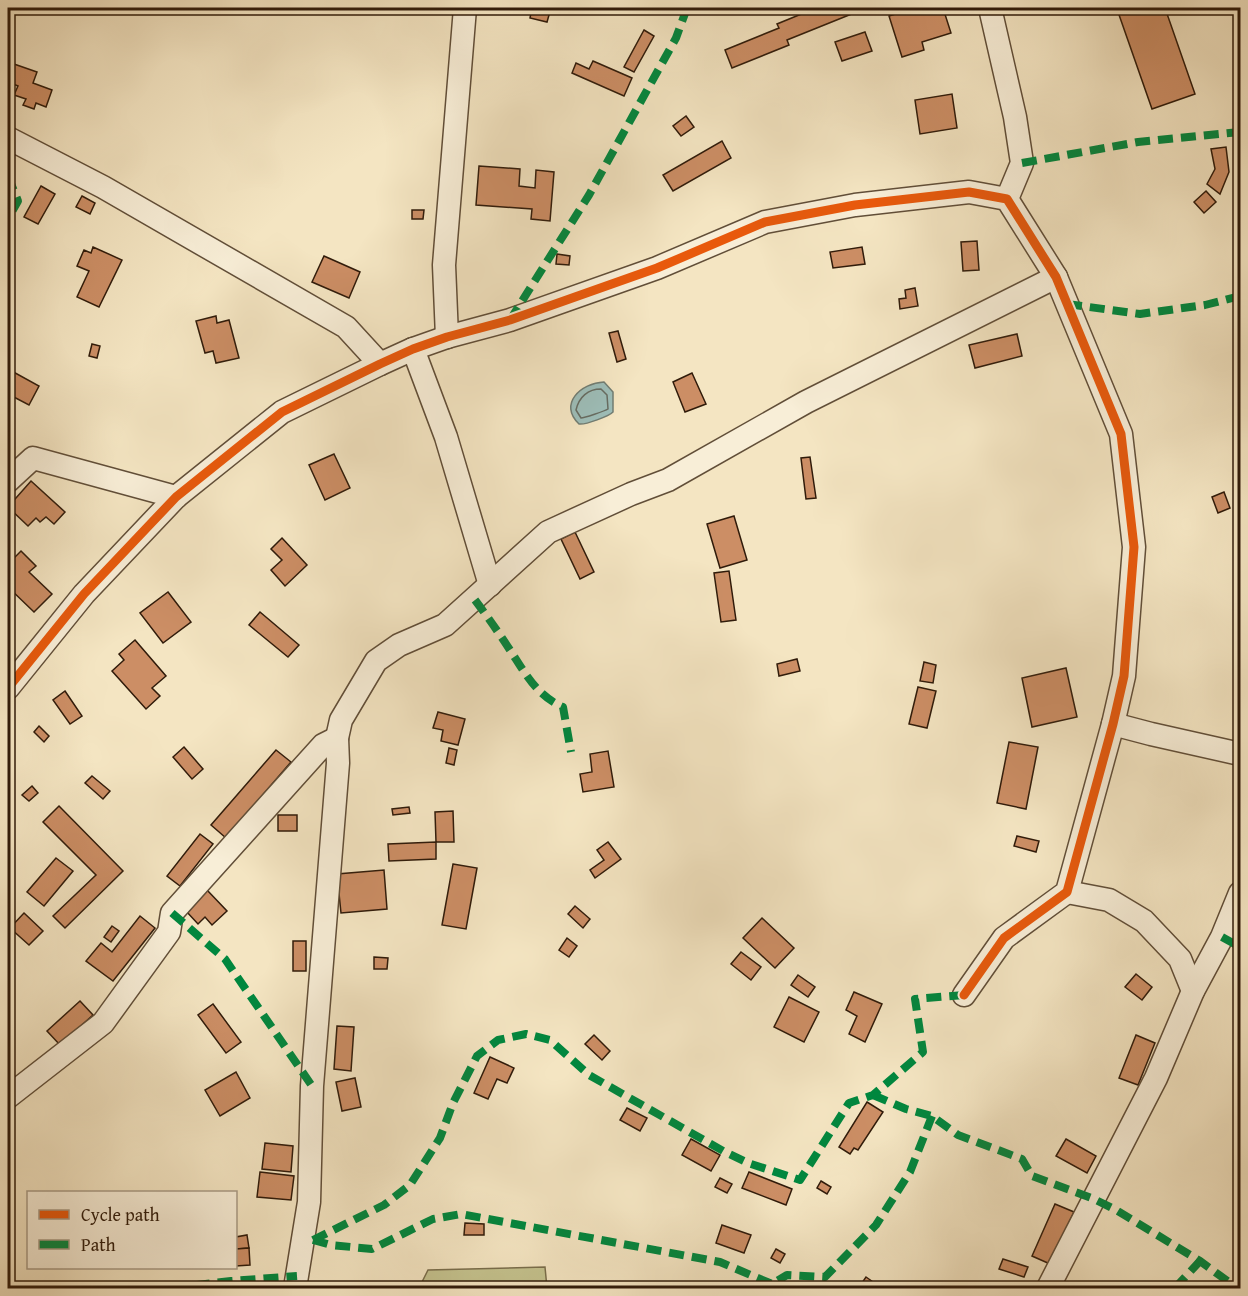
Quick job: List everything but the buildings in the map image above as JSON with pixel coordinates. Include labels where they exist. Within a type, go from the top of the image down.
[{"type":"street","points":[[447,337],[444,265],[465,8]]},
{"type":"street","points":[[990,8],[1015,117],[1022,163],[1007,199]]},
{"type":"street","points":[[8,138],[103,188],[346,327],[380,364]]},
{"type":"street","points":[[8,688],[84,594],[176,497],[282,412],[380,364],[447,337],[510,320],[657,268],[765,222],[855,205],[969,192],[1007,199],[1056,277],[1120,434],[1134,547],[1124,676],[1067,892],[1004,938],[964,995]]},
{"type":"street","points":[[296,1288],[309,1202],[312,1086],[338,763],[337,738],[341,720],[376,660],[399,645],[445,626],[548,532],[631,494],[668,480],[806,402],[1056,277]]},
{"type":"street","points":[[413,349],[446,437],[490,585]]},
{"type":"street","points":[[8,481],[33,458],[176,497]]},
{"type":"street","points":[[1113,724],[1151,735],[1240,754]]},
{"type":"street","points":[[8,1097],[104,1023],[169,932],[172,913],[324,745],[337,738]]},
{"type":"street","points":[[1067,892],[1109,900],[1144,921],[1180,959],[1194,991]]},
{"type":"street","points":[[1048,1288],[1156,1078],[1194,991],[1222,937],[1240,893]]},
{"type":"shaded area","points":[[545,1267],[547,1288],[419,1288],[428,1270]]},
{"type":"water","points":[[604,382],[613,392],[613,412],[597,420],[579,424],[571,409],[575,396],[587,386]]},
{"type":"marked path","points":[[510,320],[589,195],[676,38],[687,8]]},
{"type":"marked path","points":[[1022,163],[1138,142],[1240,132]]},
{"type":"marked path","points":[[8,176],[18,201],[8,219]]},
{"type":"marked path","points":[[1067,304],[1140,314],[1205,305],[1240,296]]},
{"type":"marked path","points":[[475,600],[532,683],[546,697],[563,707],[571,752]]},
{"type":"marked path","points":[[172,913],[225,959],[312,1086]]},
{"type":"marked path","points":[[1222,937],[1240,947]]},
{"type":"marked path","points":[[313,1240],[384,1205],[410,1185],[440,1138],[453,1103],[477,1056],[498,1040],[526,1034],[550,1040],[589,1075],[725,1152],[748,1163],[800,1180],[849,1103],[873,1095],[923,1052],[915,999],[964,995]]},
{"type":"marked path","points":[[873,1095],[906,1109],[932,1116],[958,1135],[1022,1159],[1032,1176],[1094,1199],[1116,1210],[1200,1261],[1237,1288]]},
{"type":"marked path","points":[[313,1240],[331,1245],[372,1249],[433,1219],[461,1214],[720,1262],[772,1284],[787,1275],[825,1277],[876,1225],[910,1172],[932,1116]]},
{"type":"marked path","points":[[1175,1288],[1200,1261]]},
{"type":"marked path","points":[[172,1288],[297,1276]]},
{"type":"cycle path","points":[[8,688],[84,594],[176,497],[282,412],[380,364],[447,337],[510,320],[657,268],[765,222],[855,205],[969,192],[1007,199],[1056,277],[1121,434],[1134,547],[1124,676],[1067,892],[1004,938],[964,995]]}]
